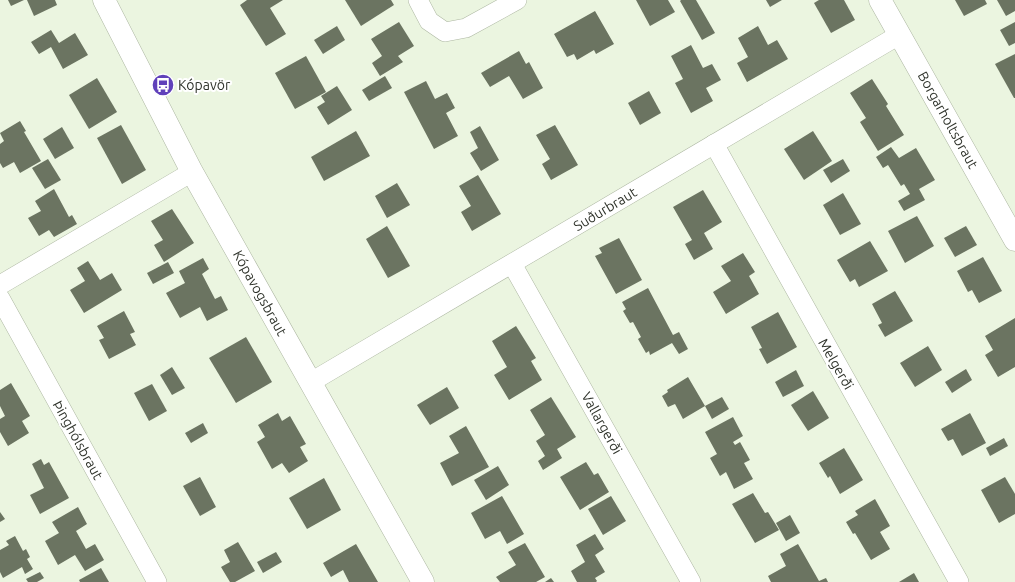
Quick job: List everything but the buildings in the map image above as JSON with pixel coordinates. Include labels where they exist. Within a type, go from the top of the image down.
[{"type":"street","name":"Kópavogsbraut","points":[[104,0],[192,172],[423,582]]},
{"type":"street","points":[[418,0],[429,21],[445,32],[466,28],[517,0]]},
{"type":"street","name":"Borgarholtsbraut","points":[[880,0],[1015,240]]},
{"type":"street","name":"Suðurbraut","points":[[311,382],[899,35]]},
{"type":"street","name":"Melgerði","points":[[714,144],[959,582]]},
{"type":"street","points":[[0,285],[192,172]]},
{"type":"street","name":"Vallargerði","points":[[512,264],[691,582]]},
{"type":"street","name":"Þinghólsbraut","points":[[0,298],[157,582]]},
{"type":"place","name":"Kópavör","points":[[163,85]]}]
